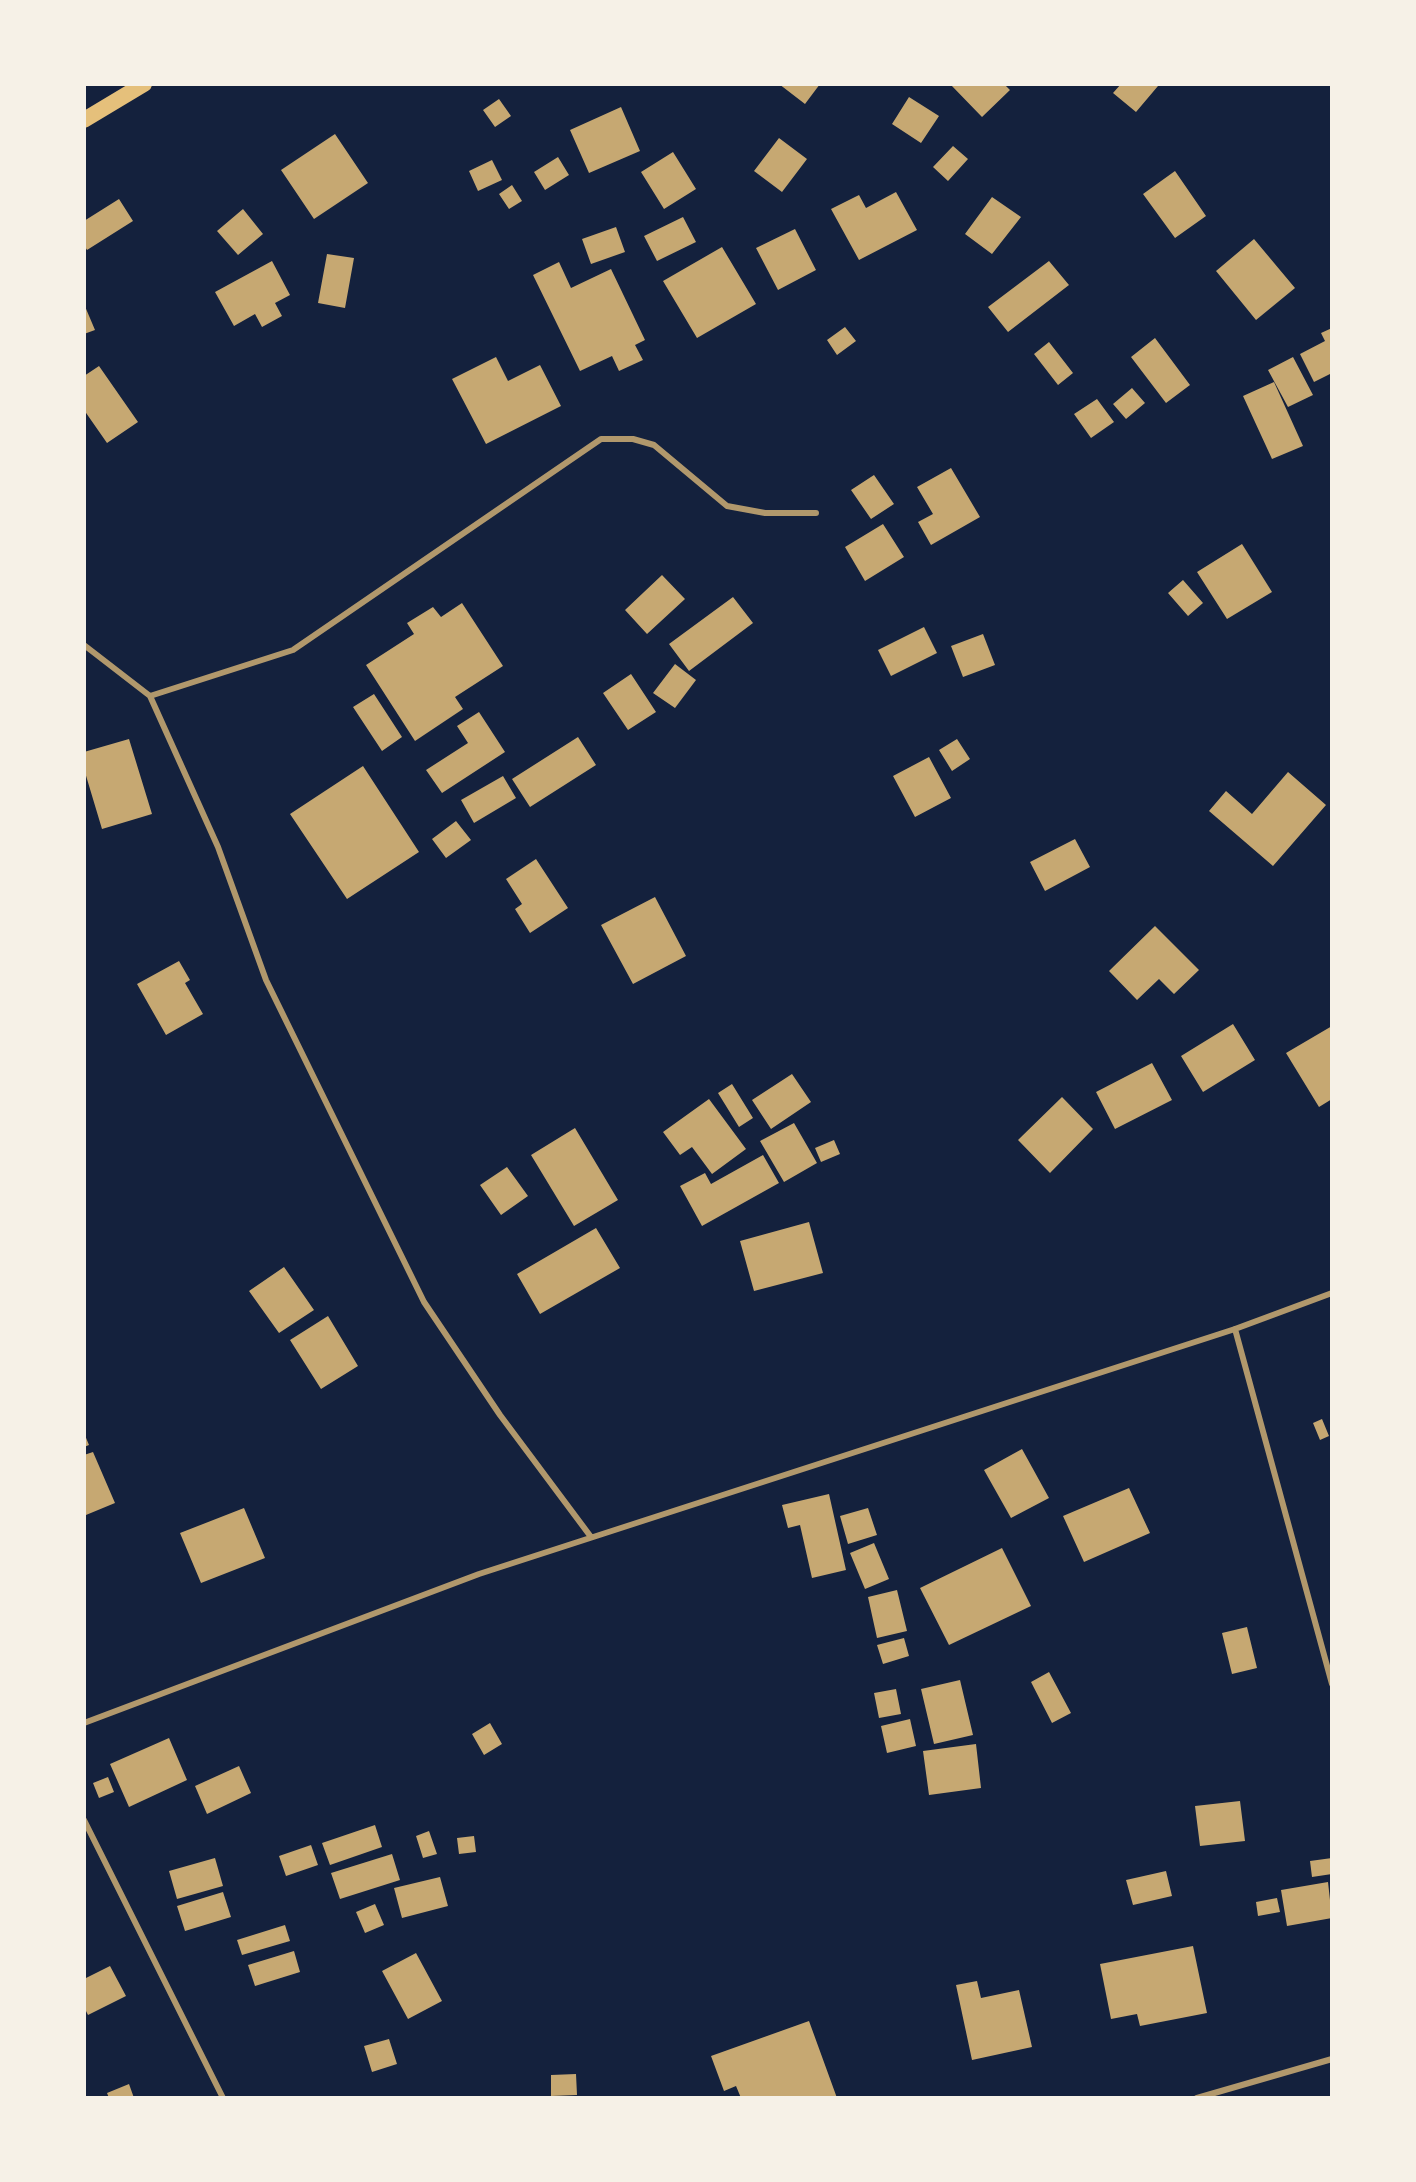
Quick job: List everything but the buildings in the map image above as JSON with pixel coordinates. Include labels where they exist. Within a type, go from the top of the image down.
[{"type":"highway","points":[[84,120],[144,84]]},
{"type":"street","points":[[150,696],[293,650],[573,455],[601,439],[633,439],[654,446],[727,506],[765,513],[816,513]]},
{"type":"street","points":[[84,645],[150,696],[218,847],[266,980],[424,1302],[500,1415],[591,1537]]},
{"type":"street","points":[[84,1723],[479,1574],[1234,1329],[1332,1293]]},
{"type":"street","points":[[1234,1329],[1332,1684]]},
{"type":"street","points":[[84,1820],[223,2098]]},
{"type":"street","points":[[1197,2098],[1332,2059]]}]
